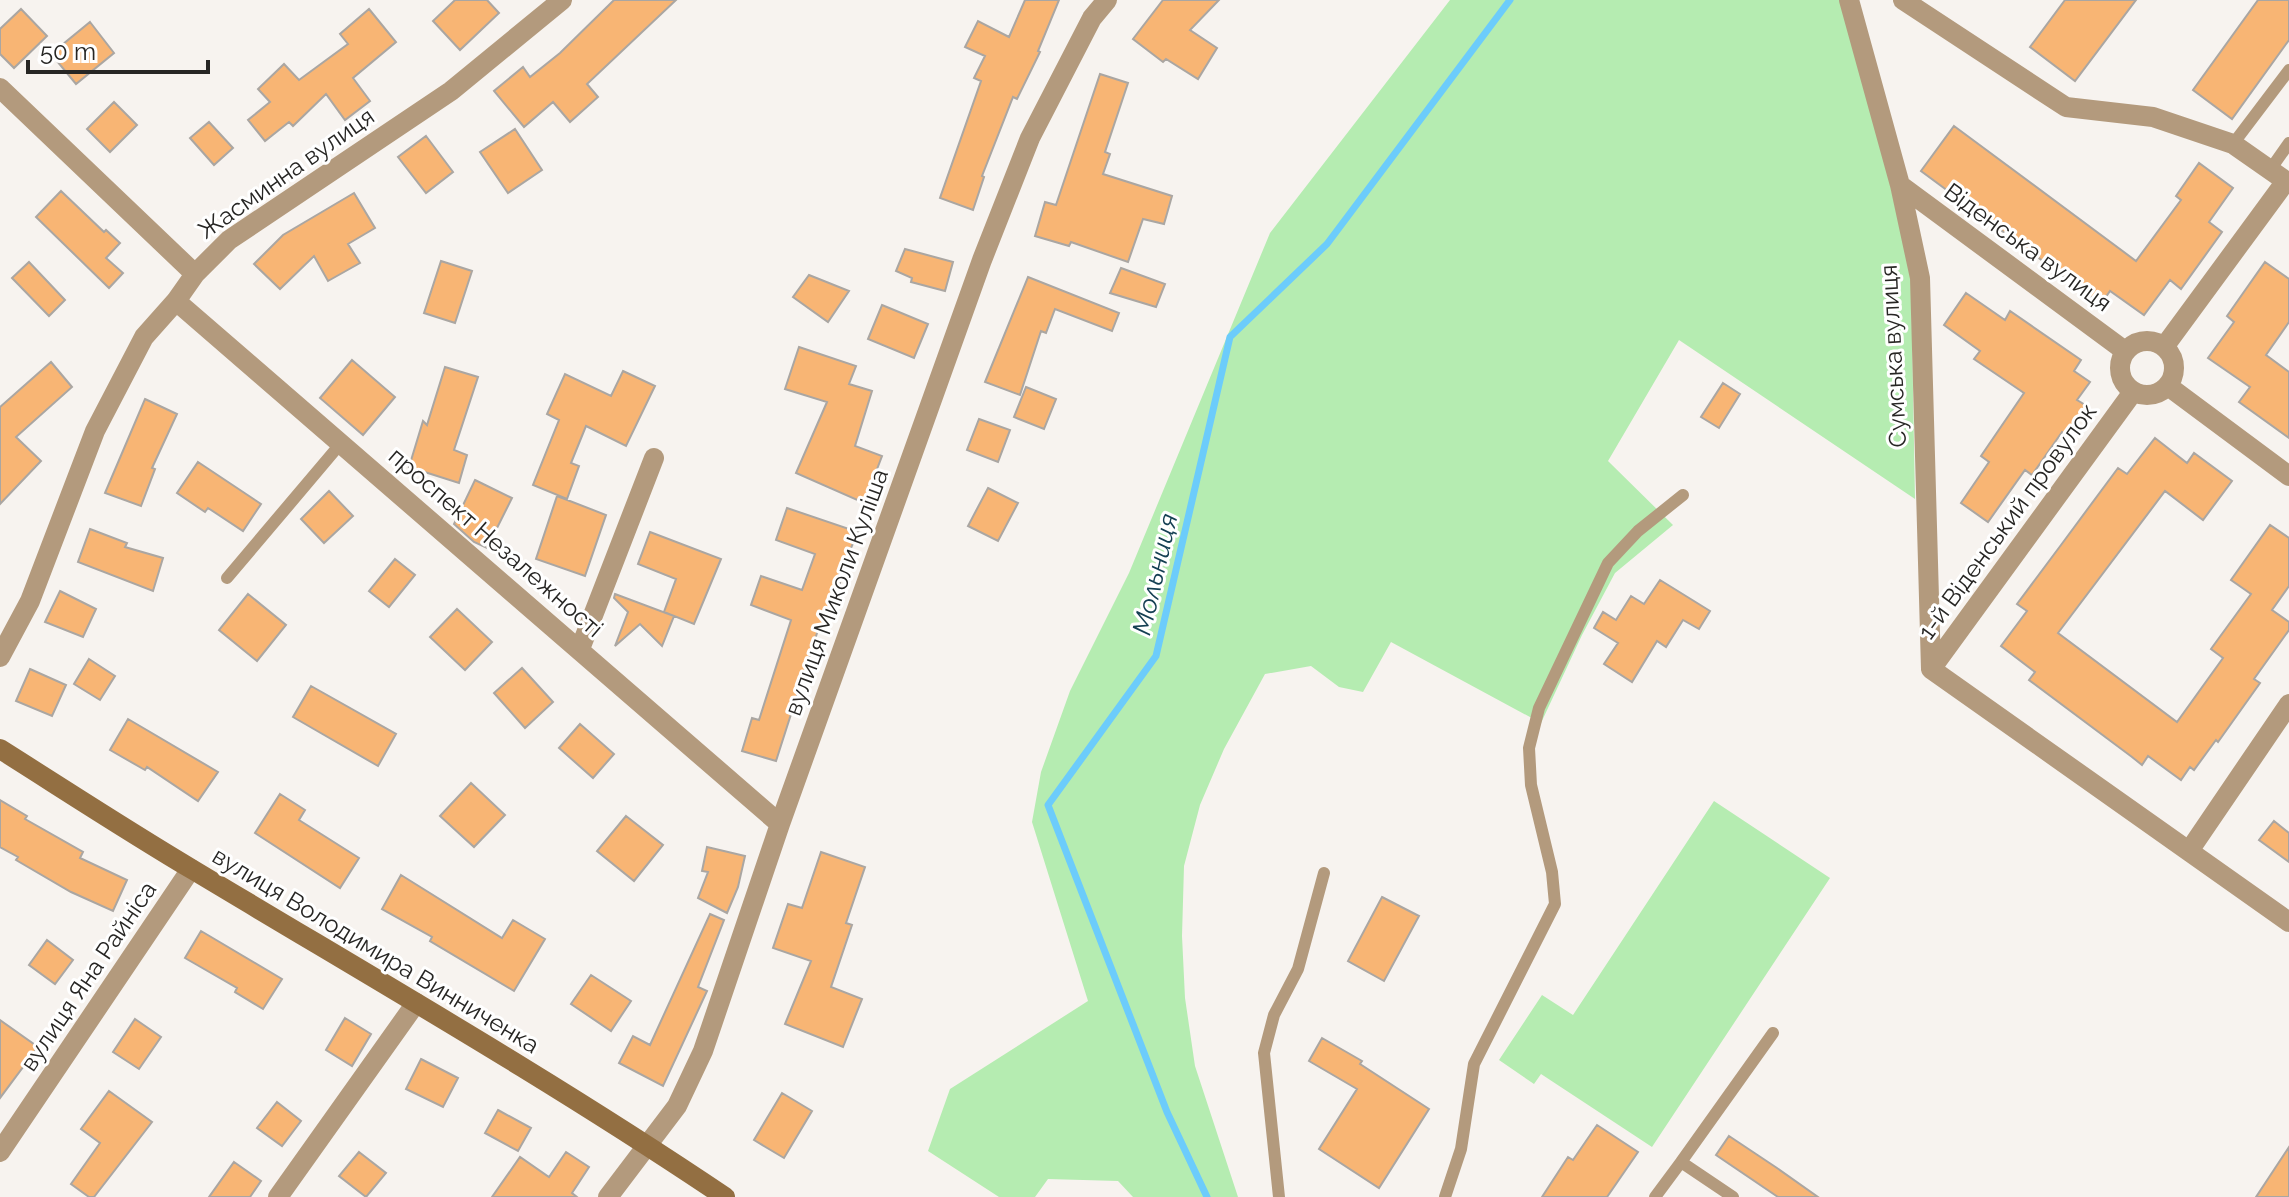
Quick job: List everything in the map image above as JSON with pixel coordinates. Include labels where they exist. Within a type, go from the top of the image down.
[{"type":"main road","name":"вулиця Володимира Винниченка","points":[[0,749],[191,869],[647,1145],[725,1197]]},
{"type":"street","name":"Жасминна вулиця","points":[[0,657],[30,601],[95,431],[144,337],[195,274],[229,240],[451,91],[562,0]]},
{"type":"street","name":"вулиця Миколи Куліша","points":[[608,1197],[677,1106],[703,1051],[780,824],[972,290],[1030,138],[1092,18],[1107,0]]},
{"type":"street","points":[[1903,0],[2066,107],[2153,117],[2233,144],[2282,178],[2164,347]]},
{"type":"street","name":"Сумська вулиця","points":[[1854,1],[1920,278],[1931,669]]},
{"type":"street","points":[[0,88],[195,274]]},
{"type":"street","name":"Віденська вулиця","points":[[1900,185],[2125,351]]},
{"type":"street","name":"проспект Незалежності","points":[[176,301],[780,824]]},
{"type":"street","points":[[2147,340],[2164,347],[2174,361],[2175,372],[2168,386],[2154,395],[2143,396],[2133,392],[2120,374],[2120,362],[2125,351],[2135,343],[2147,340]]},
{"type":"street","points":[[2168,386],[2289,476]]},
{"type":"street","name":"1-й Віденський провулок","points":[[2133,392],[1931,669],[2289,922]]},
{"type":"street","points":[[580,649],[654,458]]},
{"type":"street","points":[[2189,851],[2289,704]]},
{"type":"street","name":"вулиця Яна Райніса","points":[[0,1152],[191,869]]},
{"type":"street","points":[[278,1197],[416,1003]]},
{"type":"lane","points":[[2233,144],[2289,70]]},
{"type":"lane","points":[[2282,178],[2289,143]]},
{"type":"lane","points":[[227,578],[342,442]]},
{"type":"lane","points":[[1445,1197],[1461,1149],[1474,1064],[1555,904],[1552,872],[1531,785],[1529,748],[1539,708],[1608,563],[1638,531],[1683,495]]},
{"type":"lane","points":[[1279,1197],[1264,1053],[1274,1015],[1298,969],[1324,873]]},
{"type":"lane","points":[[1655,1197],[1773,1033]]},
{"type":"lane","points":[[1681,1162],[1733,1197]]},
{"type":"green space","points":[[1450,0],[1850,0],[1911,279],[1915,499],[1679,340],[1608,461],[1673,525],[1615,573],[1541,723],[1391,642],[1363,692],[1339,687],[1311,666],[1265,674],[1224,749],[1200,805],[1184,866],[1182,936],[1185,998],[1195,1066],[1238,1197],[1133,1197],[1118,1181],[1048,1179],[1035,1197],[999,1197],[928,1151],[950,1089],[1088,1001],[1032,822],[1041,772],[1070,691],[1129,573],[1270,233]]},
{"type":"green space","points":[[1714,801],[1830,878],[1652,1147],[1541,1074],[1534,1084],[1499,1060],[1542,995],[1573,1015]]},
{"type":"building","points":[[455,0],[487,0],[499,13],[460,50],[433,21]]},
{"type":"building","points":[[614,0],[676,0],[587,84],[598,97],[570,122],[553,102],[524,127],[494,91],[523,67],[530,77],[560,53]]},
{"type":"building","points":[[1025,0],[1059,0],[1040,52],[1017,99],[1013,97],[982,176],[973,210],[940,198],[981,81],[974,78],[985,56],[965,47],[978,21],[1009,37]]},
{"type":"building","points":[[1163,0],[1219,0],[1190,30],[1217,48],[1198,79],[1166,59],[1163,62],[1133,39]]},
{"type":"building","points":[[2065,0],[2136,0],[2075,81],[2030,47]]},
{"type":"building","points":[[2258,0],[2289,0],[2289,40],[2232,119],[2193,90]]},
{"type":"building","points":[[21,9],[47,36],[14,68],[0,54],[0,29]]},
{"type":"building","points":[[369,9],[396,42],[353,78],[370,101],[345,120],[326,94],[293,126],[289,122],[265,141],[248,120],[270,102],[258,89],[284,64],[299,80],[348,44],[340,34]]},
{"type":"building","points":[[90,22],[114,53],[76,84],[51,54]]},
{"type":"building","points":[[1100,74],[1128,83],[1105,152],[1110,154],[1103,174],[1172,196],[1164,224],[1143,219],[1128,262],[1071,242],[1069,246],[1035,236],[1045,202],[1056,205]]},
{"type":"building","points":[[114,102],[137,125],[110,152],[87,129]]},
{"type":"building","points":[[209,122],[233,148],[214,165],[190,138]]},
{"type":"building","points":[[1954,126],[2136,261],[2181,200],[2176,196],[2199,163],[2233,188],[2209,222],[2222,232],[2181,289],[2170,280],[2144,315],[2110,291],[2101,304],[1921,171]]},
{"type":"building","points":[[515,129],[542,170],[508,193],[480,152]]},
{"type":"building","points":[[426,136],[453,172],[426,193],[398,157]]},
{"type":"building","points":[[61,191],[120,243],[106,258],[123,273],[109,288],[36,217]]},
{"type":"building","points":[[354,193],[375,228],[348,244],[360,263],[328,281],[314,256],[280,289],[254,264],[283,235]]},
{"type":"building","points":[[905,249],[953,262],[945,291],[911,282],[912,278],[896,271]]},
{"type":"building","points":[[441,261],[472,271],[455,323],[424,313]]},
{"type":"building","points":[[29,262],[65,300],[49,316],[12,278]]},
{"type":"building","points":[[2265,262],[2289,279],[2289,322],[2266,355],[2289,372],[2289,438],[2239,402],[2250,387],[2208,358],[2234,322],[2227,316]]},
{"type":"building","points":[[1121,268],[1165,284],[1156,307],[1110,293]]},
{"type":"building","points":[[809,275],[849,291],[828,322],[793,297]]},
{"type":"building","points":[[1028,277],[1119,313],[1112,331],[1055,309],[1046,333],[1041,331],[1020,395],[985,382]]},
{"type":"building","points":[[1966,293],[2005,320],[2010,311],[2081,360],[2074,371],[2090,382],[2077,400],[2087,406],[2067,435],[2062,432],[2032,475],[2025,470],[1988,522],[1961,503],[1989,462],[1981,456],[2024,393],[1974,359],[1980,351],[1944,325]]},
{"type":"building","points":[[882,305],[928,324],[914,358],[868,339]]},
{"type":"building","points":[[799,347],[856,366],[849,384],[872,391],[855,446],[882,456],[864,503],[796,473],[827,402],[785,389]]},
{"type":"building","points":[[352,360],[395,397],[363,435],[320,398]]},
{"type":"building","points":[[51,362],[72,387],[16,437],[41,461],[0,504],[0,407]]},
{"type":"building","points":[[445,367],[478,377],[454,450],[467,455],[459,483],[409,467],[423,421],[427,425]]},
{"type":"building","points":[[623,371],[655,386],[626,446],[586,426],[571,463],[579,466],[567,499],[533,485],[559,420],[547,414],[565,374],[611,396]]},
{"type":"building","points":[[1723,383],[1740,394],[1719,428],[1701,417]]},
{"type":"building","points":[[1026,387],[1056,399],[1044,429],[1014,417]]},
{"type":"building","points":[[145,399],[177,414],[152,468],[155,469],[141,506],[105,493]]},
{"type":"building","points":[[979,419],[1010,430],[998,462],[967,450]]},
{"type":"building","points":[[2155,438],[2187,463],[2194,453],[2232,481],[2203,520],[2165,491],[2058,633],[2177,722],[2223,658],[2211,649],[2251,594],[2231,580],[2270,525],[2289,538],[2289,586],[2272,610],[2289,622],[2289,630],[2254,679],[2260,683],[2218,742],[2216,740],[2194,770],[2190,767],[2181,780],[2148,756],[2142,765],[2029,680],[2035,672],[2001,646],[2027,611],[2017,604],[2118,468],[2127,474]]},
{"type":"building","points":[[198,462],[261,504],[243,531],[208,508],[205,512],[177,493]]},
{"type":"building","points":[[475,480],[512,498],[487,548],[474,542],[454,524]]},
{"type":"building","points":[[988,488],[1018,503],[998,541],[968,526]]},
{"type":"building","points":[[329,491],[353,516],[324,543],[301,519]]},
{"type":"building","points":[[557,496],[606,515],[585,576],[536,559]]},
{"type":"building","points":[[787,508],[858,532],[836,582],[840,583],[824,632],[818,630],[776,761],[742,751],[752,718],[759,720],[791,620],[751,605],[761,576],[802,590],[815,554],[776,540]]},
{"type":"building","points":[[90,529],[127,543],[125,547],[163,558],[153,591],[78,562]]},
{"type":"building","points":[[650,532],[721,559],[694,624],[664,612],[676,579],[638,564]]},
{"type":"building","points":[[395,559],[415,575],[389,607],[369,591]]},
{"type":"building","points":[[1660,580],[1710,611],[1699,629],[1683,620],[1666,647],[1657,641],[1632,682],[1604,664],[1618,643],[1594,628],[1603,612],[1616,620],[1631,596],[1644,604]]},
{"type":"building","points":[[60,591],[96,609],[83,637],[45,622]]},
{"type":"building","points":[[248,594],[286,625],[257,661],[219,630]]},
{"type":"building","points":[[615,594],[674,616],[662,646],[640,624],[615,646],[628,612],[614,598]]},
{"type":"building","points":[[457,609],[492,642],[465,670],[430,637]]},
{"type":"building","points":[[89,659],[115,676],[100,700],[74,684]]},
{"type":"building","points":[[522,668],[553,702],[525,728],[494,693]]},
{"type":"building","points":[[30,669],[66,685],[52,716],[16,701]]},
{"type":"building","points":[[311,686],[396,734],[378,766],[293,717]]},
{"type":"building","points":[[128,719],[218,772],[198,801],[147,767],[145,770],[110,750]]},
{"type":"building","points":[[580,724],[614,754],[593,778],[559,748]]},
{"type":"building","points":[[471,783],[505,815],[474,847],[440,816]]},
{"type":"building","points":[[280,794],[305,810],[299,820],[359,858],[340,888],[255,833]]},
{"type":"building","points":[[0,800],[27,816],[25,819],[83,852],[80,858],[127,880],[113,911],[71,892],[16,860],[18,857],[0,847]]},
{"type":"building","points":[[626,816],[663,845],[634,881],[597,851]]},
{"type":"building","points":[[2274,821],[2289,833],[2289,862],[2259,840]]},
{"type":"building","points":[[707,847],[745,856],[738,887],[727,913],[698,898],[708,872],[702,871]]},
{"type":"building","points":[[821,852],[865,867],[846,923],[852,925],[831,987],[862,999],[843,1047],[785,1024],[811,961],[773,948],[788,904],[802,908]]},
{"type":"building","points":[[401,875],[502,938],[513,920],[545,939],[514,991],[430,941],[432,937],[382,909]]},
{"type":"building","points":[[1382,897],[1419,916],[1384,981],[1348,961]]},
{"type":"building","points":[[710,914],[724,920],[698,987],[707,991],[663,1086],[619,1063],[633,1036],[650,1045]]},
{"type":"building","points":[[201,931],[282,979],[263,1009],[235,992],[237,988],[185,958]]},
{"type":"building","points":[[47,940],[73,960],[55,984],[29,965]]},
{"type":"building","points":[[591,975],[631,1001],[611,1031],[571,1004]]},
{"type":"building","points":[[345,1018],[371,1034],[352,1066],[326,1050]]},
{"type":"building","points":[[135,1019],[161,1037],[139,1069],[113,1052]]},
{"type":"building","points":[[0,1020],[38,1047],[0,1098]]},
{"type":"building","points":[[1322,1038],[1362,1061],[1360,1064],[1429,1109],[1379,1188],[1319,1149],[1357,1089],[1309,1061]]},
{"type":"building","points":[[421,1059],[458,1078],[443,1107],[406,1089]]},
{"type":"building","points":[[109,1091],[152,1122],[94,1197],[89,1197],[71,1184],[100,1143],[81,1129]]},
{"type":"building","points":[[782,1093],[812,1111],[784,1158],[754,1140]]},
{"type":"building","points":[[277,1102],[301,1121],[282,1146],[257,1128]]},
{"type":"building","points":[[498,1110],[531,1128],[518,1151],[485,1133]]},
{"type":"building","points":[[1597,1125],[1638,1152],[1607,1197],[1542,1197],[1568,1157],[1573,1160]]},
{"type":"building","points":[[1729,1136],[1818,1197],[1778,1197],[1716,1155]]},
{"type":"building","points":[[2289,1147],[2289,1197],[2256,1197]]},
{"type":"building","points":[[359,1152],[386,1173],[366,1197],[339,1176]]},
{"type":"building","points":[[566,1152],[589,1167],[572,1193],[577,1197],[492,1197],[520,1157],[549,1177]]},
{"type":"building","points":[[234,1162],[261,1181],[250,1197],[209,1197]]},
{"type":"waterway","name":"Мольниця","points":[[1207,1197],[1167,1112],[1048,805],[1156,656],[1230,337],[1327,244],[1510,0]]}]
